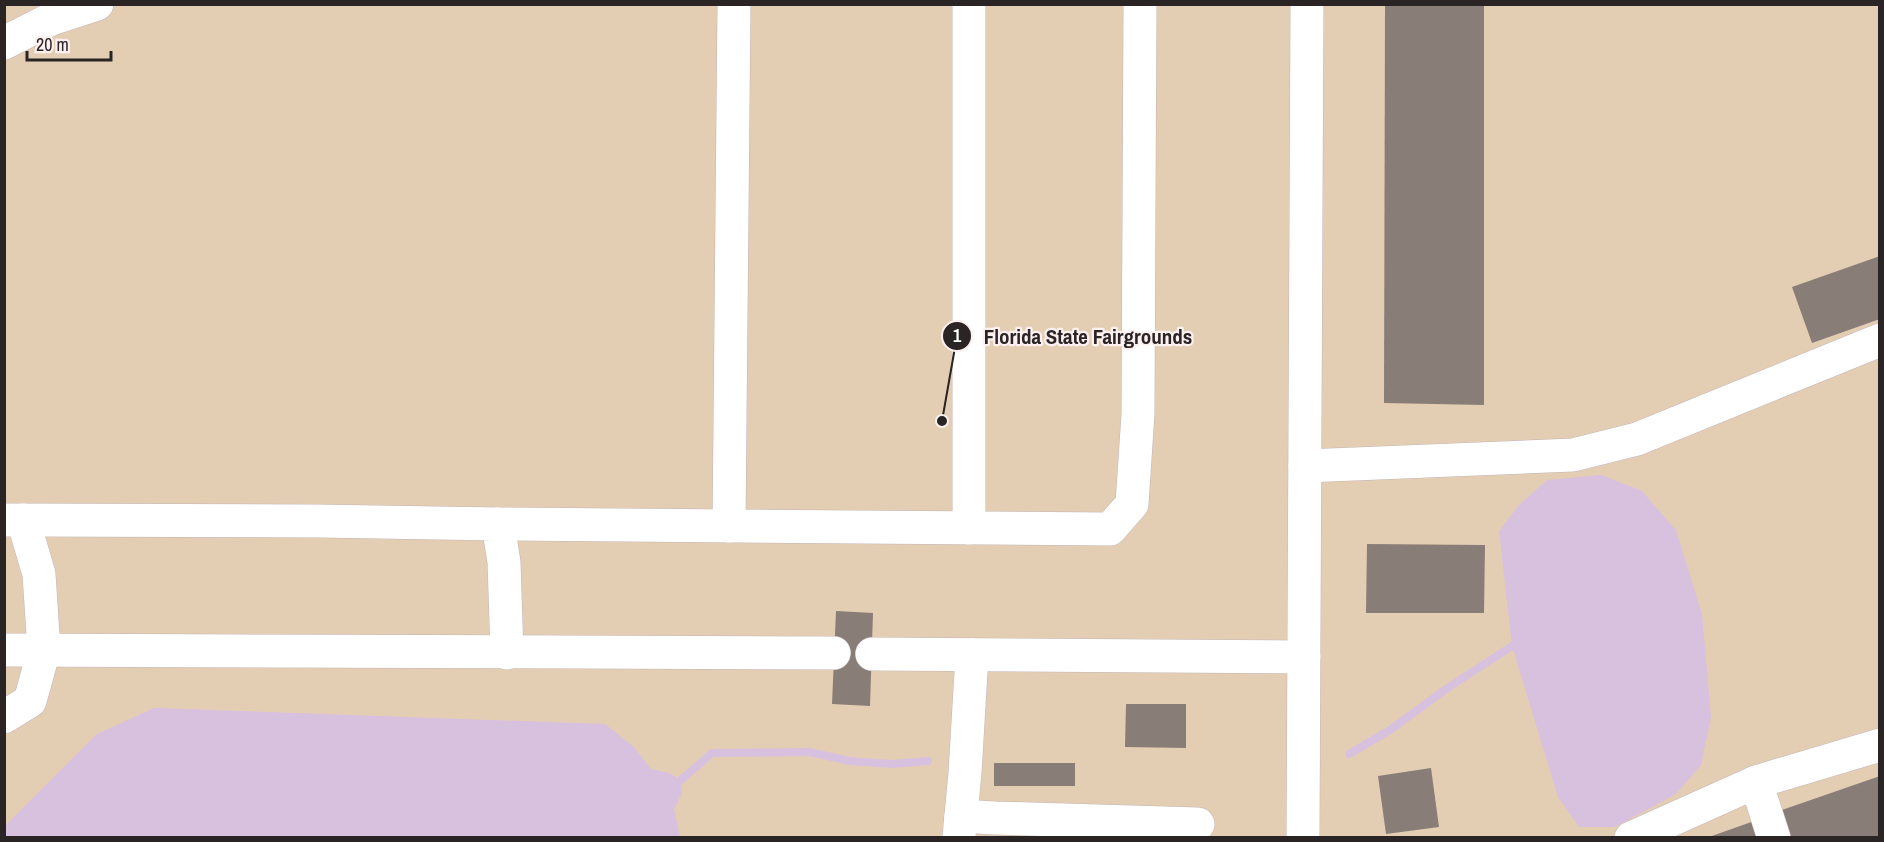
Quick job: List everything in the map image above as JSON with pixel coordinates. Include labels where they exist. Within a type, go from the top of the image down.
[{"type":"lane","points":[[4,43],[51,19],[97,4]]},
{"type":"lane","points":[[729,526],[734,4]]},
{"type":"lane","points":[[969,4],[969,528]]},
{"type":"lane","points":[[4,717],[30,701],[44,650],[39,574],[14,520],[1110,530],[1132,504],[1138,414],[1140,4]]},
{"type":"lane","points":[[1303,837],[1307,4]]},
{"type":"lane","points":[[1305,466],[1573,455],[1637,439],[1880,340]]},
{"type":"lane","points":[[498,524],[504,562],[507,653]]},
{"type":"lane","points":[[4,650],[834,653]]},
{"type":"lane","points":[[872,654],[1304,657]]},
{"type":"lane","points":[[972,655],[960,826],[995,818],[1198,824]]},
{"type":"lane","points":[[1631,837],[1756,782],[1880,745]]},
{"type":"lane","points":[[1756,782],[1774,837]]},
{"type":"shaded area","points":[[5,5],[1879,5],[1879,837],[5,837]]},
{"type":"shaded area","points":[[1601,475],[1642,491],[1676,530],[1702,614],[1711,717],[1701,765],[1676,794],[1615,827],[1579,827],[1558,797],[1512,646],[1499,531],[1519,505],[1547,480]]},
{"type":"shaded area","points":[[154,708],[605,724],[634,747],[651,769],[669,773],[681,780],[682,793],[674,809],[680,837],[5,837],[6,825],[97,734]]},
{"type":"building","points":[[1385,4],[1484,4],[1484,405],[1384,403]]},
{"type":"building","points":[[1880,256],[1880,319],[1812,343],[1792,287]]},
{"type":"building","points":[[1367,544],[1485,545],[1484,613],[1366,613]]},
{"type":"building","points":[[836,611],[873,613],[870,706],[832,704]]},
{"type":"building","points":[[1126,704],[1186,704],[1186,748],[1125,747]]},
{"type":"building","points":[[994,763],[1075,763],[1075,786],[994,786]]},
{"type":"building","points":[[1431,768],[1439,827],[1386,834],[1378,776]]},
{"type":"building","points":[[1880,776],[1880,838],[1789,838],[1779,811]]},
{"type":"building","points":[[1757,820],[1763,838],[1709,838],[1709,837]]},
{"type":"waterway","points":[[1349,754],[1390,730],[1446,689],[1512,646]]},
{"type":"waterway","points":[[681,780],[712,753],[809,752],[850,761],[891,764],[928,761]]},
{"type":"place","name":"Florida State Fairgrounds","points":[[942,421]]}]
